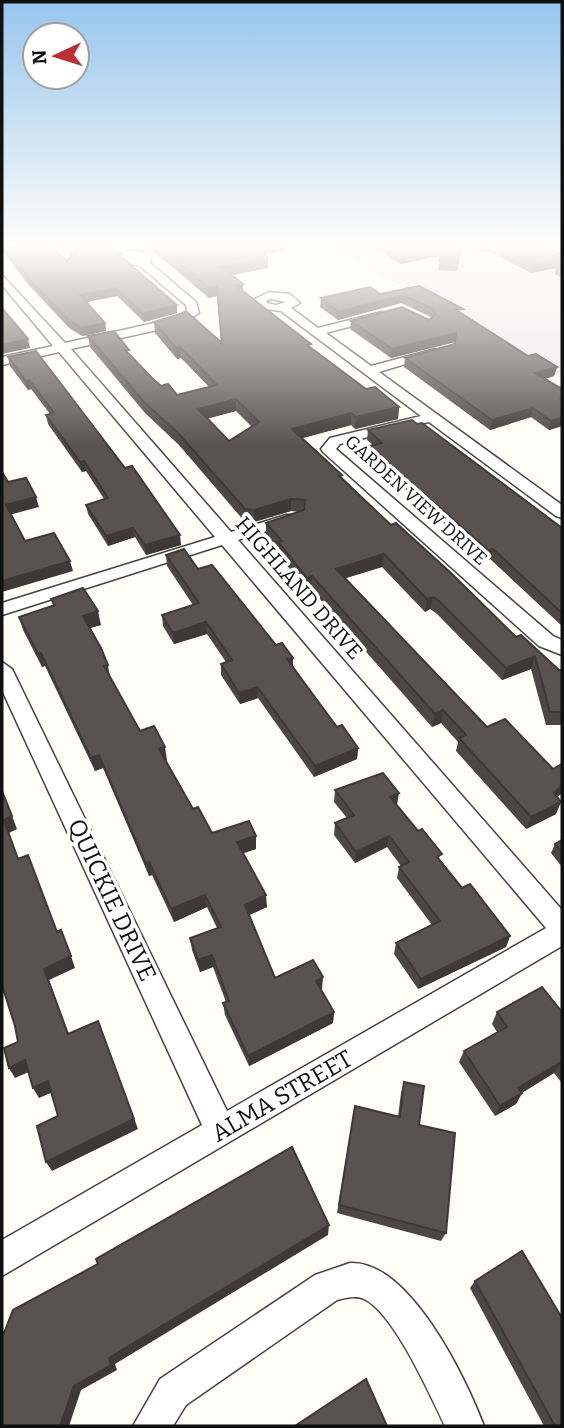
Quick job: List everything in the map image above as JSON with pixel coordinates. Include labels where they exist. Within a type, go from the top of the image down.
[{"type":"street","name":"HIGHLAND DRIVE","points":[[32,314],[562,930]]},
{"type":"street","points":[[2,361],[176,321],[192,314]]},
{"type":"street","points":[[292,314],[562,513]]},
{"type":"street","points":[[316,332],[384,314]]},
{"type":"street","points":[[369,371],[449,346]]},
{"type":"street","name":"GARDEN VIEW DRIVE","points":[[432,417],[335,441],[328,449],[546,641],[562,648]]},
{"type":"street","points":[[2,609],[297,517]]},
{"type":"street","name":"QUICKIE DRIVE","points":[[2,668],[221,1132]]},
{"type":"street","name":"ALMA STREET","points":[[2,1259],[562,930]]},
{"type":"street","points":[[153,1423],[173,1392],[327,1287],[348,1279],[366,1281],[383,1288],[399,1305],[465,1426]]},
{"type":"shaded area","points":[[449,314],[562,314],[562,379]]},
{"type":"building","points":[[2,314],[7,314],[28,339],[2,345]]},
{"type":"building","points":[[62,314],[97,314],[105,323],[81,328]]},
{"type":"building","points":[[189,314],[222,343],[219,314],[272,314],[311,344],[307,345],[366,389],[375,387],[399,407],[356,417],[351,413],[292,429],[391,525],[396,523],[516,637],[521,635],[562,670],[562,712],[550,712],[535,656],[506,668],[439,601],[433,597],[427,599],[384,554],[336,569],[487,727],[505,719],[553,769],[562,764],[562,785],[554,793],[561,802],[531,817],[459,738],[466,735],[443,710],[435,714],[312,576],[307,578],[266,523],[304,510],[305,500],[291,499],[254,510],[245,509],[178,433],[144,402],[88,336],[114,331],[129,350],[125,350],[152,378],[161,386],[168,384],[177,395],[217,385],[180,347],[176,348],[154,322]],"holes":[[[236,399],[259,422],[229,441],[198,409]]]},
{"type":"building","points":[[378,314],[416,314],[429,320],[436,314],[462,314],[528,356],[536,354],[557,367],[535,373],[562,389],[562,418],[551,421],[533,408],[492,420],[405,358],[455,344],[456,333],[392,349],[351,321]]},
{"type":"building","points":[[36,351],[125,468],[132,466],[180,535],[145,545],[133,528],[106,536],[86,505],[108,498],[84,461],[80,462],[46,415],[54,413],[8,357]]},
{"type":"building","points":[[412,420],[417,424],[422,423],[562,528],[562,613],[493,549],[488,550],[369,446],[382,443],[368,430]]},
{"type":"building","points":[[2,472],[8,482],[26,478],[36,497],[6,505],[25,541],[54,533],[70,561],[2,581]]},
{"type":"building","points":[[184,549],[198,569],[212,565],[276,645],[282,643],[293,658],[287,659],[337,727],[342,725],[358,748],[315,766],[257,687],[239,693],[221,664],[232,660],[206,622],[173,633],[162,615],[199,603],[166,555]]},
{"type":"building","points":[[83,588],[98,611],[83,616],[101,648],[108,665],[104,666],[140,731],[154,726],[165,747],[159,749],[193,809],[198,807],[212,833],[249,821],[256,836],[237,842],[266,895],[245,905],[275,978],[313,960],[323,977],[316,981],[334,1012],[248,1056],[223,1003],[229,1001],[212,955],[198,960],[190,938],[221,927],[205,895],[171,909],[149,862],[146,864],[99,755],[91,758],[41,653],[38,654],[19,617],[55,605],[51,599]]},
{"type":"building","points":[[383,773],[399,793],[390,797],[418,831],[422,829],[442,854],[437,857],[462,888],[470,884],[510,936],[421,979],[396,943],[440,921],[399,867],[409,862],[389,836],[356,852],[335,823],[354,815],[335,790]]},
{"type":"building","points":[[2,791],[12,816],[4,820],[18,859],[28,855],[57,932],[61,930],[71,956],[44,969],[68,1034],[98,1021],[134,1119],[46,1162],[37,1126],[58,1116],[48,1081],[33,1088],[25,1060],[9,1068],[4,1048],[18,1042],[2,985]]},
{"type":"building","points":[[562,840],[562,852],[555,844]]},
{"type":"building","points":[[542,987],[562,1012],[562,1063],[518,1088],[522,1093],[500,1106],[464,1051],[507,1027],[497,1012]]},
{"type":"building","points":[[404,1082],[424,1086],[419,1125],[455,1133],[446,1233],[339,1205],[355,1106],[400,1117]]},
{"type":"building","points":[[292,1147],[329,1225],[109,1358],[111,1365],[74,1386],[60,1426],[2,1426],[2,1332],[4,1333],[13,1310],[98,1264],[96,1259]]},
{"type":"building","points":[[522,1251],[562,1318],[562,1426],[555,1426],[475,1281]]},
{"type":"building","points":[[366,1379],[387,1426],[295,1426]]}]
